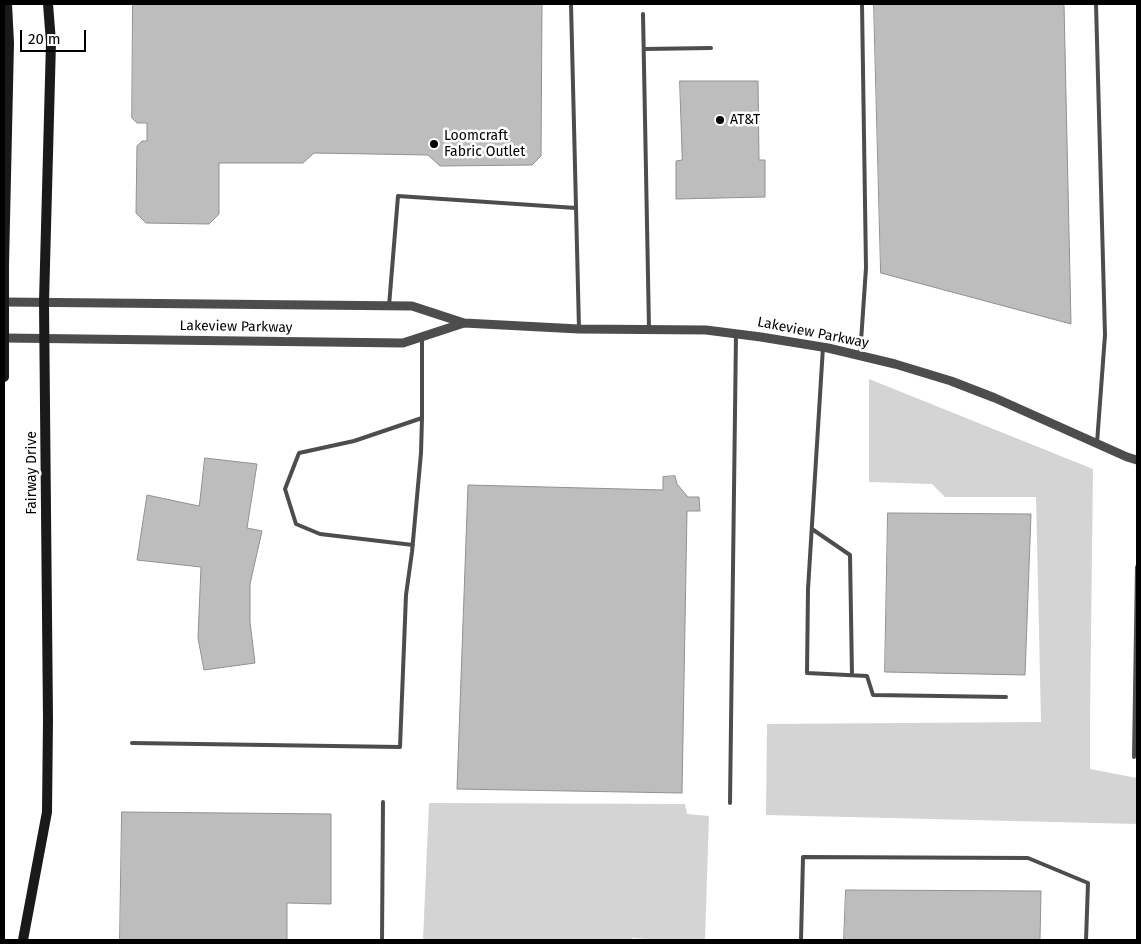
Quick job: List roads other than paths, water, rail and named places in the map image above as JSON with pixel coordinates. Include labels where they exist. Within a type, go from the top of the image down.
[{"type":"main road","points":[[4,377],[9,43],[7,4]]},
{"type":"main road","name":"Fairway Drive","points":[[23,940],[47,812],[48,709],[44,302],[51,42],[48,4]]},
{"type":"street","name":"Lakeview Parkway","points":[[4,302],[412,306],[464,323],[580,329],[706,330],[761,337],[823,347],[895,364],[951,381],[995,398],[1137,460]]},
{"type":"street","name":"Lakeview Parkway","points":[[4,338],[403,342],[464,323]]},
{"type":"lane","points":[[571,4],[580,329]]},
{"type":"lane","points":[[860,356],[866,268],[862,4]]},
{"type":"lane","points":[[1096,4],[1105,335],[1097,443]]},
{"type":"lane","points":[[643,14],[649,329]]},
{"type":"lane","points":[[644,49],[711,48]]},
{"type":"lane","points":[[389,306],[398,196],[576,208]]},
{"type":"lane","points":[[730,803],[736,334]]},
{"type":"lane","points":[[132,743],[400,747],[406,595],[413,545],[421,453],[422,336]]},
{"type":"lane","points":[[823,347],[808,589],[807,673],[867,676],[873,695],[1006,697]]},
{"type":"lane","points":[[413,545],[320,534],[296,524],[285,489],[299,453],[354,441],[422,418]]},
{"type":"lane","points":[[812,529],[850,555],[852,675]]},
{"type":"lane","points":[[1134,757],[1137,567]]},
{"type":"lane","points":[[382,940],[383,802]]},
{"type":"lane","points":[[801,940],[803,858],[1028,858],[1088,883],[1086,940]]},
{"type":"place","name":"AT&T","points":[[720,120]]},
{"type":"place","name":"Loomcraft Fabric Outlet","points":[[434,144]]}]
